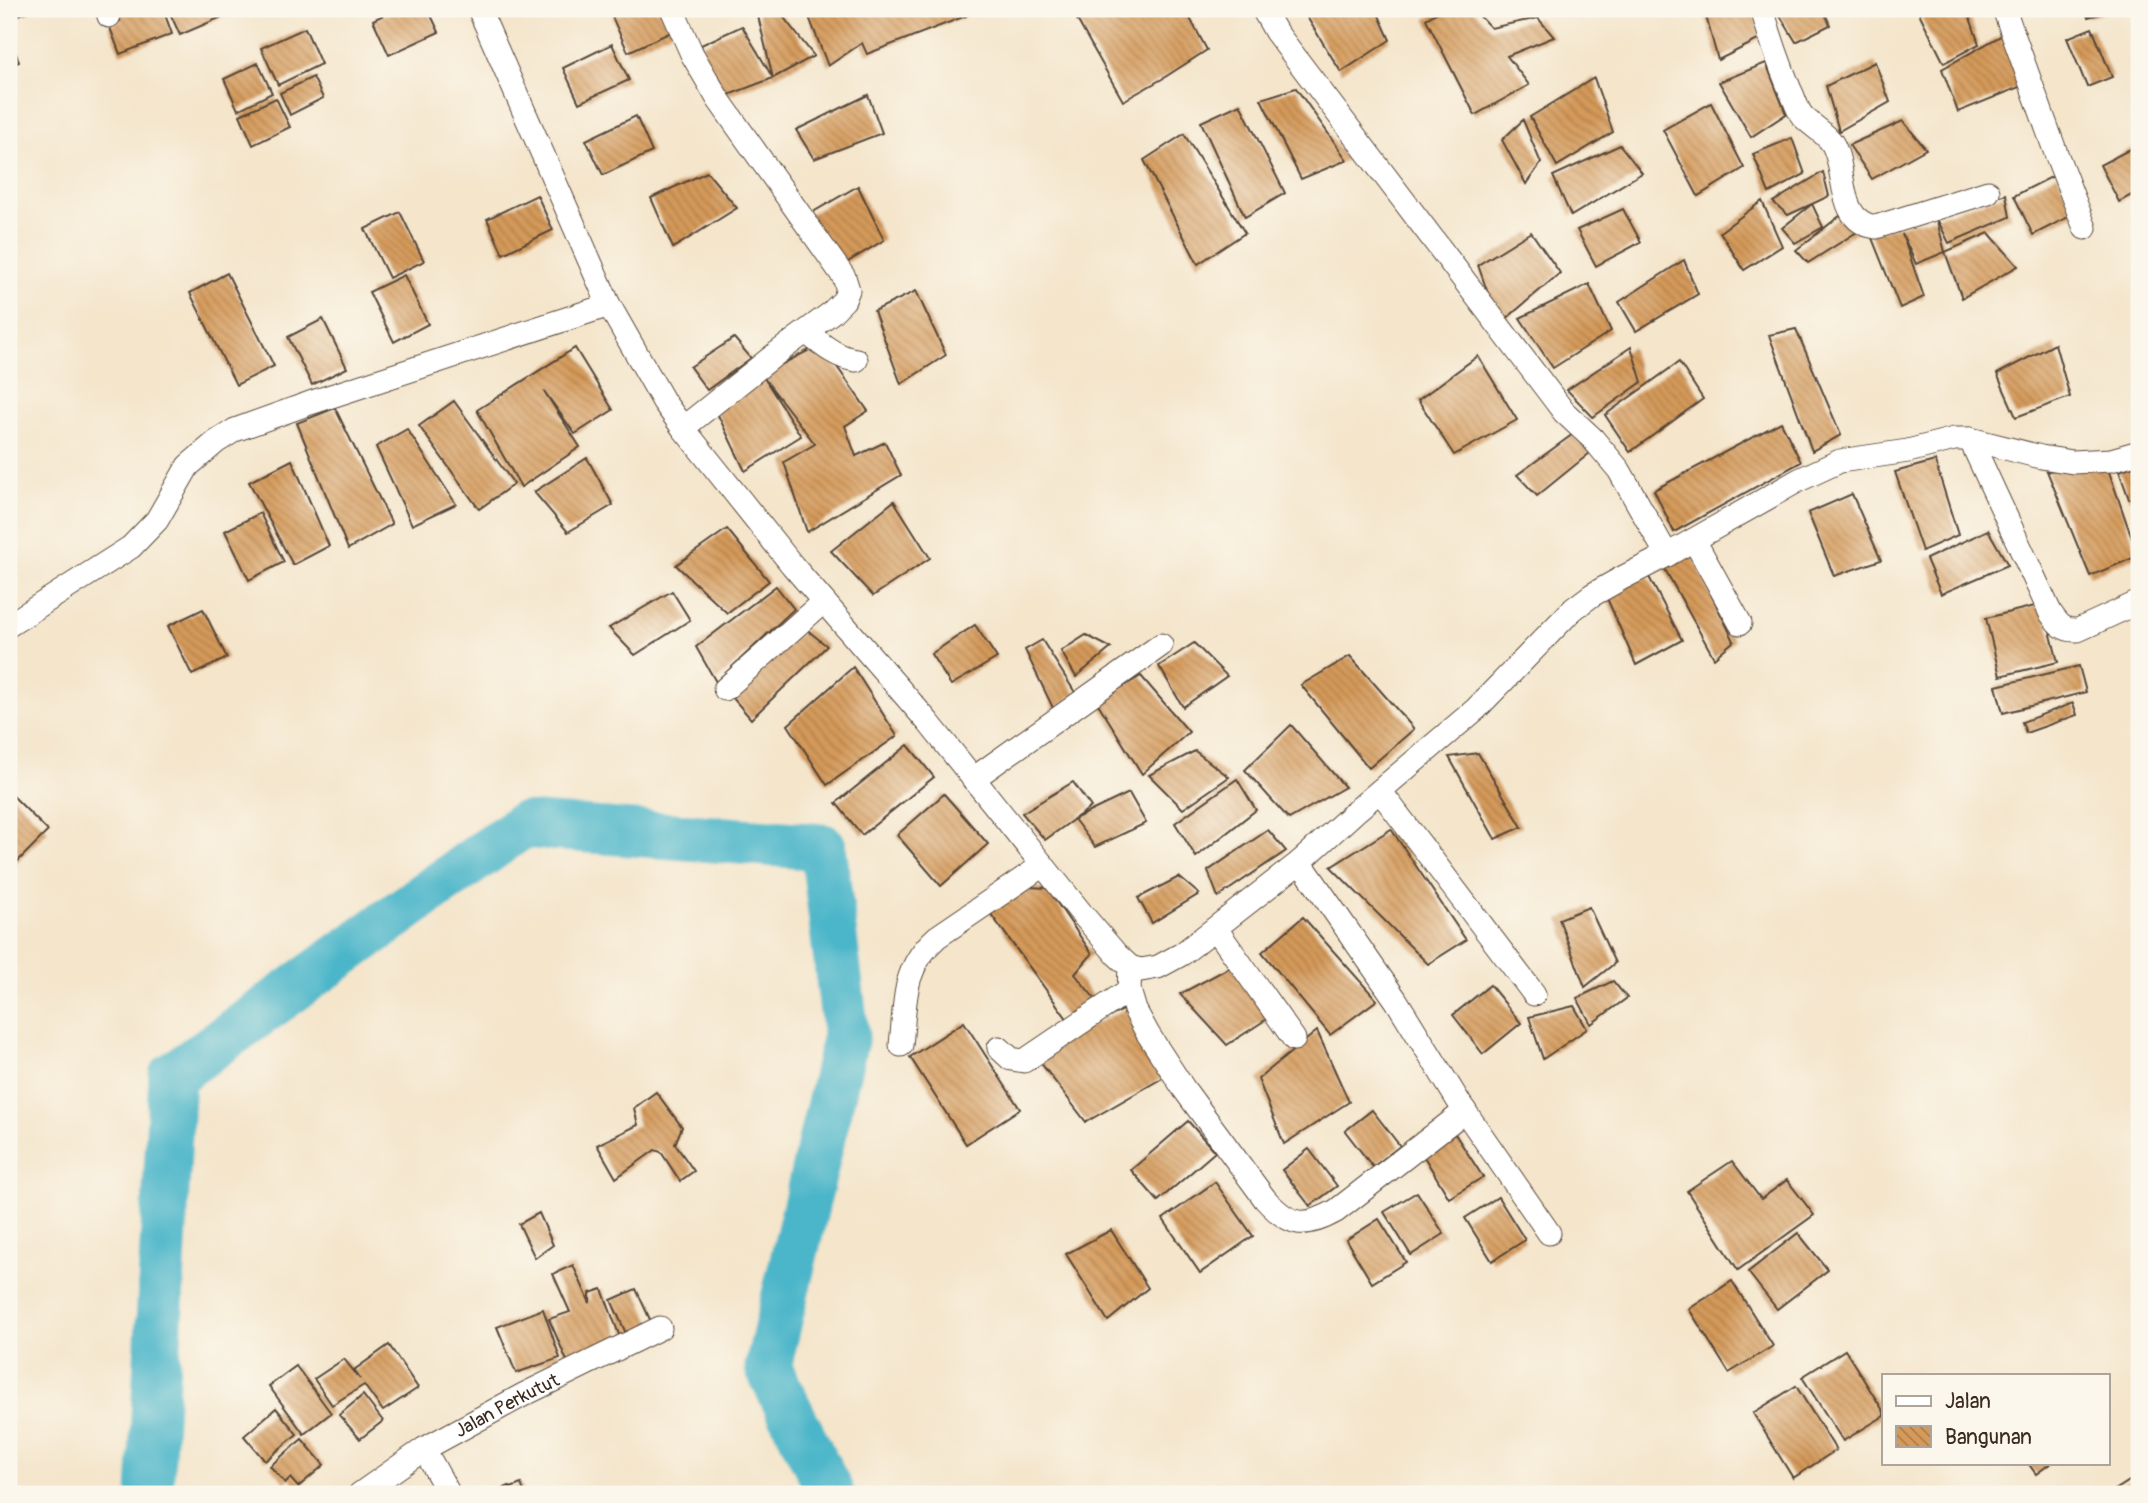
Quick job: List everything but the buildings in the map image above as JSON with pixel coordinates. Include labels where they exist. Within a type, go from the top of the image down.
[{"type":"street","points":[[479,9],[609,305],[664,402],[823,602],[902,691],[1082,914],[1130,967],[1141,970],[1158,967],[1182,954],[1300,862],[1476,709],[1572,610],[1612,583],[1824,467],[1840,461],[1908,451],[1954,439],[1970,439],[2073,462],[2111,460],[2139,452]]},
{"type":"street","points":[[672,9],[692,54],[718,99],[844,277],[848,290],[844,300],[831,313],[683,428]]},
{"type":"street","points":[[1263,9],[1284,43],[1564,412],[1593,439],[1619,470],[1667,555]]},
{"type":"street","points":[[1762,9],[1776,57],[1802,116],[1833,144],[1846,200],[1857,219],[1868,226],[1876,227],[1988,192]]},
{"type":"street","points":[[2004,9],[2085,228]]},
{"type":"street","points":[[9,625],[131,547],[157,520],[188,466],[234,430],[609,305]]},
{"type":"street","points":[[806,332],[826,348],[847,359],[856,360]]},
{"type":"street","points":[[1970,439],[2050,612],[2059,625],[2068,631],[2078,630],[2139,602]]},
{"type":"street","points":[[1693,540],[1740,623]]},
{"type":"street","points":[[725,689],[823,602]]},
{"type":"street","points":[[973,779],[1161,645]]},
{"type":"street","points":[[1381,791],[1535,993]]},
{"type":"street","points":[[1300,862],[1396,1000],[1465,1111],[1549,1233]]},
{"type":"street","points":[[901,1045],[908,979],[915,960],[923,949],[1043,865]]},
{"type":"street","points":[[1216,929],[1294,1039]]},
{"type":"street","points":[[1130,967],[1129,990],[1135,1010],[1148,1034],[1184,1089],[1265,1199],[1279,1215],[1290,1221],[1305,1223],[1320,1220],[1336,1212],[1465,1111]]},
{"type":"street","points":[[999,1048],[1011,1059],[1024,1061],[1129,990]]},
{"type":"street","name":"Jalan Perkutut","points":[[360,1494],[424,1449],[523,1395],[660,1328]]},
{"type":"street","points":[[424,1449],[449,1494]]},
{"type":"waterway","points":[[150,1494],[172,1076],[523,825],[823,847],[846,1036],[768,1367],[831,1494]]}]
